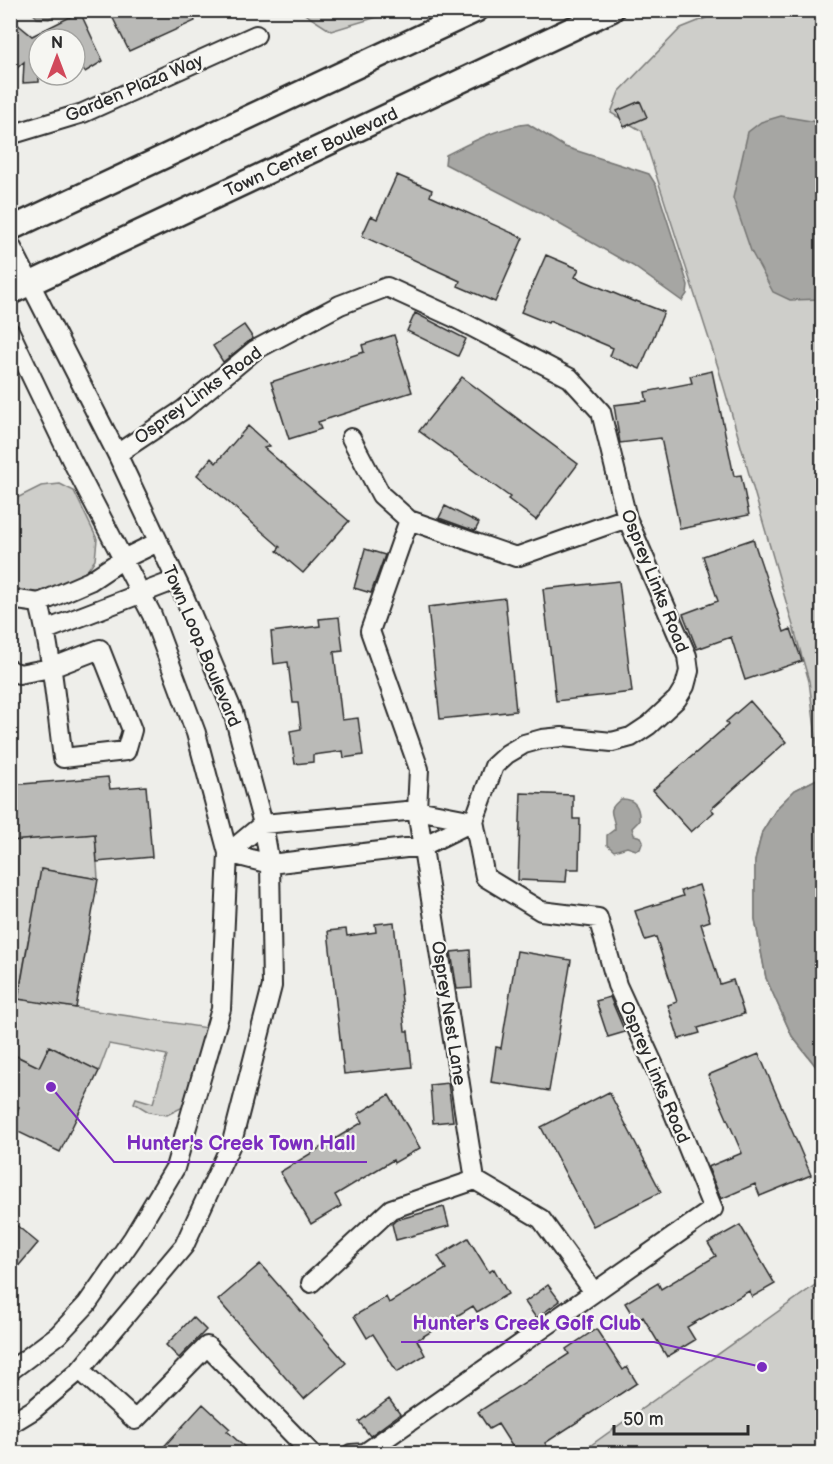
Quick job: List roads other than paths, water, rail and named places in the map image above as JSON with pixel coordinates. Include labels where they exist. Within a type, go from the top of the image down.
[{"type":"main road","points":[[10,229],[477,10]]},
{"type":"main road","name":"Town Center Boulevard","points":[[10,293],[612,10]]},
{"type":"street","name":"Garden Plaza Way","points":[[10,135],[84,113],[256,35]]},
{"type":"street","name":"Town Loop Boulevard","points":[[10,244],[117,454],[176,580],[233,712],[263,824],[270,864],[272,986],[232,1142],[184,1246],[80,1370],[33,1410],[10,1424]]},
{"type":"street","name":"Osprey Links Road","points":[[117,454],[183,410],[255,350],[340,305],[387,287],[453,317],[570,378],[602,412],[627,518],[687,656],[689,671],[686,686],[665,712],[631,737],[612,742],[562,737],[542,739],[524,744],[507,754],[494,766],[474,821],[485,878],[541,911],[597,918],[617,985],[657,1072],[713,1209],[365,1453],[351,1454]]},
{"type":"street","name":"Town Loop Boulevard","points":[[10,332],[71,459],[152,615],[196,733],[228,852],[221,1009],[175,1168],[133,1238],[87,1304],[58,1335],[10,1371]]},
{"type":"street","points":[[351,438],[381,495],[410,520],[516,557],[627,518]]},
{"type":"street","name":"Osprey Nest Lane","points":[[410,520],[370,631],[419,769],[417,810],[475,1180]]},
{"type":"street","points":[[10,599],[39,603],[90,580],[123,559],[158,542]]},
{"type":"street","points":[[46,630],[176,580]]},
{"type":"street","points":[[10,670],[19,674],[51,668],[99,649],[132,730],[126,751],[63,758],[51,668],[46,630],[39,603]]},
{"type":"street","points":[[228,852],[263,824],[417,810],[474,821]]},
{"type":"street","points":[[228,852],[270,864],[423,846],[474,821]]},
{"type":"street","points":[[312,1283],[391,1209],[475,1180],[541,1219],[594,1292]]},
{"type":"street","points":[[80,1370],[135,1420],[207,1346],[312,1454]]},
{"type":"place","name":"Hunter's Creek Town Hall","points":[[51,1087]]},
{"type":"place","name":"Hunter's Creek Golf Club","points":[[762,1367]]}]
